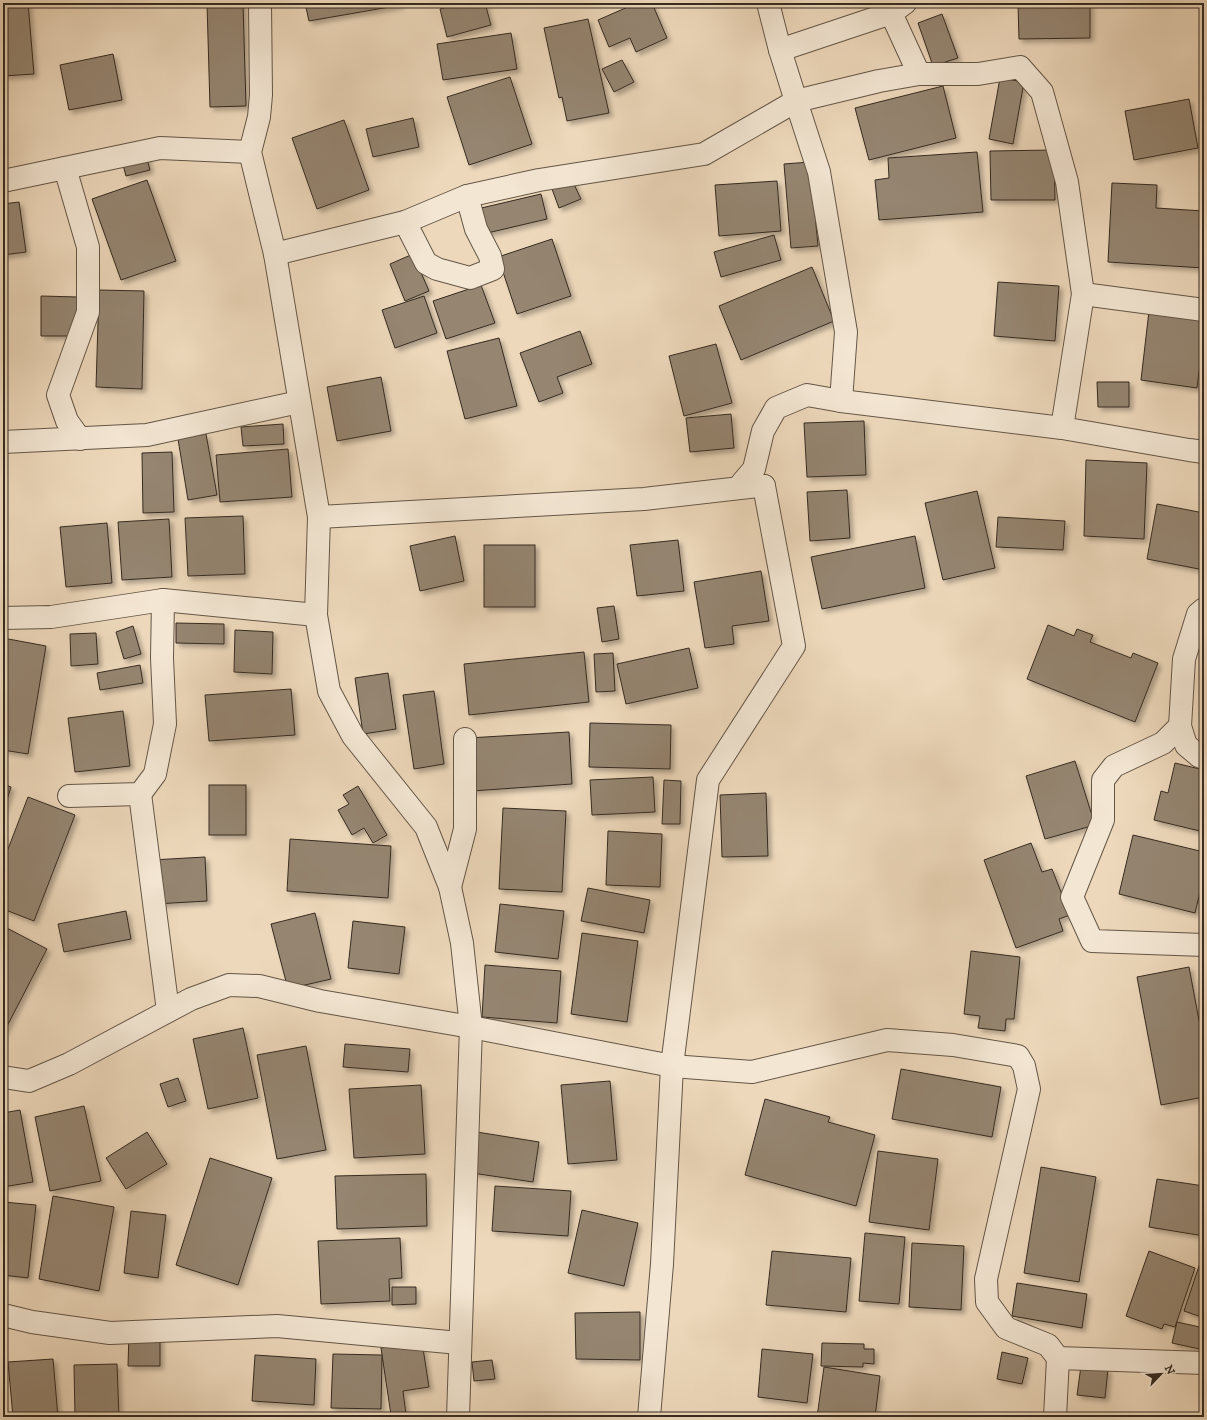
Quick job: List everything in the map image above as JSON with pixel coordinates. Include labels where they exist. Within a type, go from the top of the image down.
[{"type":"street","points":[[260,3],[259,117],[250,152],[275,254],[319,517],[316,615],[329,691],[352,736],[426,827],[450,887],[462,943],[471,1027],[458,1417]]},
{"type":"street","points":[[768,3],[780,50],[819,172],[846,332],[841,401]]},
{"type":"street","points":[[780,50],[898,8],[919,74]]},
{"type":"street","points":[[275,254],[405,222],[467,196],[539,180],[704,154],[796,101],[878,81],[919,74],[978,74],[1020,67],[1042,92],[1066,182],[1083,294],[1062,428]]},
{"type":"street","points":[[3,181],[160,148],[250,152]]},
{"type":"street","points":[[65,168],[88,247],[88,312],[58,395],[67,421],[80,439]]},
{"type":"street","points":[[405,222],[426,263],[437,269],[470,278],[493,270],[490,256],[476,229],[467,196]]},
{"type":"street","points":[[1083,294],[1204,310]]},
{"type":"street","points":[[764,486],[742,483],[754,469],[763,431],[776,408],[807,395],[841,401],[1062,428],[1199,455]]},
{"type":"street","points":[[3,442],[147,435],[299,402]]},
{"type":"street","points":[[319,517],[644,499],[764,486]]},
{"type":"street","points":[[649,1417],[662,1264],[672,1066],[708,780],[794,646],[764,486]]},
{"type":"street","points":[[3,618],[52,617],[163,600],[316,615]]},
{"type":"street","points":[[163,600],[162,658],[165,724],[155,774],[140,794],[168,1011]]},
{"type":"street","points":[[1204,609],[1198,614],[1184,659],[1180,726],[1186,745],[1199,756],[1204,758]]},
{"type":"street","points":[[1180,726],[1163,743],[1114,766],[1103,780],[1103,820],[1072,898],[1092,941],[1204,945]]},
{"type":"street","points":[[450,887],[465,829],[464,739]]},
{"type":"street","points":[[69,796],[140,794]]},
{"type":"street","points":[[3,1077],[29,1082],[69,1064],[192,999],[229,985],[259,986],[320,1001],[471,1027],[672,1066],[752,1072],[887,1040],[953,1045],[1018,1056],[1024,1066],[1029,1089],[986,1279],[987,1302],[1006,1328],[1048,1345],[1058,1358],[1055,1417]]},
{"type":"street","points":[[3,1315],[32,1322],[110,1333],[277,1326],[460,1343]]},
{"type":"street","points":[[1058,1358],[1204,1363]]},
{"type":"building","points":[[3,3],[28,3],[34,74],[3,76]]},
{"type":"building","points":[[207,3],[243,3],[246,106],[210,107]]},
{"type":"building","points":[[305,3],[400,3],[401,5],[309,21]]},
{"type":"building","points":[[463,3],[485,3],[491,25],[447,37],[440,9]]},
{"type":"building","points":[[637,3],[652,3],[667,38],[636,52],[630,38],[609,47],[598,20]]},
{"type":"building","points":[[1018,3],[1090,3],[1090,38],[1019,39]]},
{"type":"building","points":[[942,14],[958,58],[933,66],[918,23]]},
{"type":"building","points":[[588,19],[609,113],[567,121],[562,97],[559,98],[544,28]]},
{"type":"building","points":[[511,33],[517,69],[443,80],[437,44]]},
{"type":"building","points":[[113,54],[122,100],[69,110],[60,65]]},
{"type":"building","points":[[622,60],[634,82],[614,92],[602,69]]},
{"type":"building","points":[[510,77],[532,144],[469,165],[447,97]]},
{"type":"building","points":[[1000,78],[1024,82],[1013,144],[989,139]]},
{"type":"building","points":[[943,86],[956,138],[869,160],[855,108]]},
{"type":"building","points":[[1189,99],[1198,148],[1134,160],[1125,111]]},
{"type":"building","points":[[413,118],[419,147],[373,157],[366,129]]},
{"type":"building","points":[[344,120],[369,190],[317,209],[292,138]]},
{"type":"building","points":[[1054,150],[1055,200],[991,200],[990,151]]},
{"type":"building","points":[[977,152],[983,212],[879,220],[875,180],[889,178],[888,158]]},
{"type":"building","points":[[146,155],[150,170],[126,176],[122,161]]},
{"type":"building","points":[[810,162],[818,246],[791,248],[784,164]]},
{"type":"building","points":[[147,180],[176,261],[121,280],[92,199]]},
{"type":"building","points":[[572,180],[581,199],[559,208],[552,189]]},
{"type":"building","points":[[777,181],[781,231],[719,236],[715,185]]},
{"type":"building","points":[[1112,183],[1157,185],[1156,208],[1204,211],[1204,268],[1108,262]]},
{"type":"building","points":[[541,194],[547,219],[483,234],[477,209]]},
{"type":"building","points":[[19,202],[26,252],[3,255],[3,204]]},
{"type":"building","points":[[774,235],[781,260],[721,277],[714,252]]},
{"type":"building","points":[[552,239],[571,296],[517,314],[498,257]]},
{"type":"building","points":[[413,254],[429,291],[405,301],[390,264]]},
{"type":"building","points":[[812,267],[834,321],[741,360],[719,306]]},
{"type":"building","points":[[998,282],[1059,286],[1055,341],[994,336]]},
{"type":"building","points":[[481,285],[495,323],[446,339],[433,301]]},
{"type":"building","points":[[99,290],[144,291],[142,389],[96,387]]},
{"type":"building","points":[[41,296],[78,297],[77,336],[41,336]]},
{"type":"building","points":[[424,296],[437,333],[395,348],[382,310]]},
{"type":"building","points":[[1149,311],[1204,318],[1204,333],[1197,388],[1141,380]]},
{"type":"building","points":[[580,331],[592,364],[557,377],[563,393],[539,402],[520,353]]},
{"type":"building","points":[[499,338],[517,406],[465,419],[447,351]]},
{"type":"building","points":[[716,344],[732,403],[684,416],[669,356]]},
{"type":"building","points":[[381,377],[391,431],[337,441],[327,387]]},
{"type":"building","points":[[1097,382],[1129,382],[1129,407],[1098,407]]},
{"type":"building","points":[[731,414],[734,448],[690,452],[686,418]]},
{"type":"building","points":[[864,421],[866,475],[807,477],[804,423]]},
{"type":"building","points":[[283,424],[284,444],[243,446],[241,427]]},
{"type":"building","points":[[206,434],[217,495],[188,500],[178,439]]},
{"type":"building","points":[[288,449],[292,497],[220,502],[216,455]]},
{"type":"building","points":[[172,452],[174,512],[143,513],[142,453]]},
{"type":"building","points":[[1086,460],[1147,463],[1144,539],[1084,536]]},
{"type":"building","points":[[847,490],[850,538],[810,541],[807,492]]},
{"type":"building","points":[[977,491],[995,568],[943,580],[925,503]]},
{"type":"building","points":[[1157,504],[1204,513],[1204,570],[1147,559]]},
{"type":"building","points":[[243,516],[245,574],[188,576],[185,518]]},
{"type":"building","points":[[998,517],[1065,521],[1063,550],[996,547]]},
{"type":"building","points":[[169,519],[172,577],[122,580],[118,522]]},
{"type":"building","points":[[107,523],[112,583],[66,587],[60,527]]},
{"type":"building","points":[[455,536],[464,581],[420,591],[410,546]]},
{"type":"building","points":[[915,536],[925,588],[822,609],[811,557]]},
{"type":"building","points":[[678,540],[684,591],[637,596],[630,545]]},
{"type":"building","points":[[484,545],[535,545],[535,607],[484,607]]},
{"type":"building","points":[[761,571],[769,621],[732,626],[734,644],[705,648],[694,582]]},
{"type":"building","points":[[614,606],[619,639],[602,642],[597,608]]},
{"type":"building","points":[[176,623],[224,624],[224,644],[176,643]]},
{"type":"building","points":[[1048,625],[1074,636],[1077,629],[1093,635],[1090,642],[1131,658],[1133,653],[1158,663],[1135,722],[1027,679]]},
{"type":"building","points":[[133,626],[141,654],[124,659],[116,632]]},
{"type":"building","points":[[235,630],[273,632],[272,674],[234,672]]},
{"type":"building","points":[[96,633],[98,664],[71,666],[70,634]]},
{"type":"building","points":[[3,638],[46,646],[28,754],[3,750]]},
{"type":"building","points":[[689,648],[698,688],[626,704],[617,664]]},
{"type":"building","points":[[584,652],[589,702],[469,715],[464,664]]},
{"type":"building","points":[[613,653],[615,691],[596,692],[594,654]]},
{"type":"building","points":[[140,665],[143,683],[100,690],[97,673]]},
{"type":"building","points":[[388,673],[396,729],[363,734],[355,678]]},
{"type":"building","points":[[291,689],[295,735],[209,741],[205,695]]},
{"type":"building","points":[[434,691],[444,764],[414,769],[403,695]]},
{"type":"building","points":[[123,711],[130,766],[75,772],[68,718]]},
{"type":"building","points":[[590,723],[671,725],[670,769],[589,767]]},
{"type":"building","points":[[569,732],[572,784],[472,791],[468,738]]},
{"type":"building","points":[[1075,761],[1095,825],[1045,839],[1026,776]]},
{"type":"building","points":[[1175,763],[1204,770],[1204,832],[1154,820],[1161,791],[1168,793]]},
{"type":"building","points":[[653,777],[655,812],[592,815],[590,780]]},
{"type":"building","points":[[664,780],[681,781],[680,824],[662,824]]},
{"type":"building","points":[[3,784],[11,787],[3,813]]},
{"type":"building","points":[[209,785],[246,785],[246,835],[209,835]]},
{"type":"building","points":[[358,786],[387,835],[373,843],[364,828],[352,835],[338,810],[349,804],[343,795]]},
{"type":"building","points":[[766,793],[768,856],[722,857],[720,795]]},
{"type":"building","points":[[28,797],[75,815],[34,921],[3,909],[3,862]]},
{"type":"building","points":[[503,808],[566,811],[562,892],[499,889]]},
{"type":"building","points":[[608,831],[662,834],[660,887],[606,885]]},
{"type":"building","points":[[1133,835],[1204,852],[1204,875],[1195,913],[1119,894]]},
{"type":"building","points":[[290,839],[391,846],[388,898],[287,891]]},
{"type":"building","points":[[1031,843],[1042,872],[1052,869],[1070,915],[1059,919],[1063,931],[1016,948],[984,860]]},
{"type":"building","points":[[205,857],[207,901],[155,904],[152,860]]},
{"type":"building","points":[[588,888],[650,900],[644,933],[581,921]]},
{"type":"building","points":[[500,904],[564,911],[558,959],[495,952]]},
{"type":"building","points":[[126,911],[131,939],[64,952],[58,924]]},
{"type":"building","points":[[315,913],[331,979],[288,989],[271,924]]},
{"type":"building","points":[[353,921],[405,927],[399,974],[348,968]]},
{"type":"building","points":[[3,926],[47,949],[3,1034]]},
{"type":"building","points":[[582,933],[638,941],[627,1022],[571,1014]]},
{"type":"building","points":[[971,951],[1020,957],[1014,1019],[1006,1019],[1005,1031],[978,1028],[980,1016],[964,1014]]},
{"type":"building","points":[[485,965],[561,971],[557,1023],[482,1017]]},
{"type":"building","points":[[1189,967],[1204,1047],[1204,1097],[1161,1105],[1137,977]]},
{"type":"building","points":[[243,1028],[258,1098],[208,1109],[193,1039]]},
{"type":"building","points":[[345,1044],[410,1049],[408,1072],[343,1067]]},
{"type":"building","points":[[306,1046],[326,1150],[277,1159],[257,1055]]},
{"type":"building","points":[[901,1069],[1001,1087],[992,1137],[892,1119]]},
{"type":"building","points":[[178,1078],[186,1101],[168,1107],[160,1084]]},
{"type":"building","points":[[610,1081],[617,1160],[568,1164],[561,1085]]},
{"type":"building","points":[[421,1085],[425,1154],[354,1158],[349,1089]]},
{"type":"building","points":[[765,1099],[830,1117],[828,1122],[875,1135],[856,1206],[745,1175]]},
{"type":"building","points":[[84,1106],[101,1181],[50,1191],[35,1117]]},
{"type":"building","points":[[20,1110],[33,1182],[3,1187],[3,1113]]},
{"type":"building","points":[[147,1132],[167,1164],[126,1189],[106,1158]]},
{"type":"building","points":[[477,1132],[539,1142],[533,1182],[472,1173]]},
{"type":"building","points":[[878,1151],[938,1159],[929,1230],[869,1222]]},
{"type":"building","points":[[210,1158],[272,1178],[238,1285],[176,1265]]},
{"type":"building","points":[[1041,1167],[1096,1177],[1079,1282],[1024,1273]]},
{"type":"building","points":[[426,1174],[427,1226],[337,1229],[335,1176]]},
{"type":"building","points":[[1157,1179],[1204,1186],[1204,1236],[1149,1227]]},
{"type":"building","points":[[495,1186],[571,1191],[568,1236],[492,1231]]},
{"type":"building","points":[[53,1196],[114,1207],[99,1291],[39,1279]]},
{"type":"building","points":[[3,1202],[36,1205],[28,1278],[3,1275]]},
{"type":"building","points":[[582,1210],[638,1223],[624,1286],[568,1273]]},
{"type":"building","points":[[131,1211],[166,1215],[158,1278],[124,1273]]},
{"type":"building","points":[[865,1233],[905,1237],[899,1304],[859,1301]]},
{"type":"building","points":[[400,1238],[402,1278],[389,1279],[390,1301],[321,1304],[318,1241]]},
{"type":"building","points":[[912,1243],[964,1246],[961,1310],[909,1307]]},
{"type":"building","points":[[772,1251],[851,1258],[846,1312],[766,1305]]},
{"type":"building","points":[[1149,1251],[1195,1268],[1175,1327],[1164,1324],[1162,1329],[1126,1316]]},
{"type":"building","points":[[1201,1260],[1204,1261],[1204,1318],[1184,1311]]},
{"type":"building","points":[[1017,1283],[1087,1294],[1082,1328],[1012,1316]]},
{"type":"building","points":[[392,1287],[416,1287],[416,1304],[392,1305]]},
{"type":"building","points":[[640,1312],[640,1360],[576,1359],[575,1313]]},
{"type":"building","points":[[1177,1322],[1204,1328],[1204,1350],[1172,1343]]},
{"type":"building","points":[[129,1333],[160,1334],[160,1366],[128,1366]]},
{"type":"building","points":[[422,1342],[429,1387],[403,1391],[406,1414],[391,1415],[381,1348]]},
{"type":"building","points":[[822,1343],[864,1344],[864,1349],[874,1349],[874,1364],[863,1363],[863,1367],[821,1366]]},
{"type":"building","points":[[762,1349],[813,1354],[807,1403],[758,1397]]},
{"type":"building","points":[[1002,1352],[1028,1358],[1022,1384],[997,1379]]},
{"type":"building","points":[[333,1354],[382,1355],[381,1409],[331,1408]]},
{"type":"building","points":[[255,1355],[316,1359],[314,1405],[252,1401]]},
{"type":"building","points":[[53,1359],[58,1417],[13,1417],[8,1362]]},
{"type":"building","points":[[492,1360],[495,1379],[474,1381],[472,1362]]},
{"type":"building","points":[[117,1364],[119,1417],[75,1417],[74,1365]]},
{"type":"building","points":[[1081,1366],[1108,1369],[1105,1398],[1077,1395]]},
{"type":"building","points":[[824,1367],[880,1376],[875,1417],[817,1417]]},
{"type":"building","points":[[779,1414],[790,1417],[779,1417]]}]
